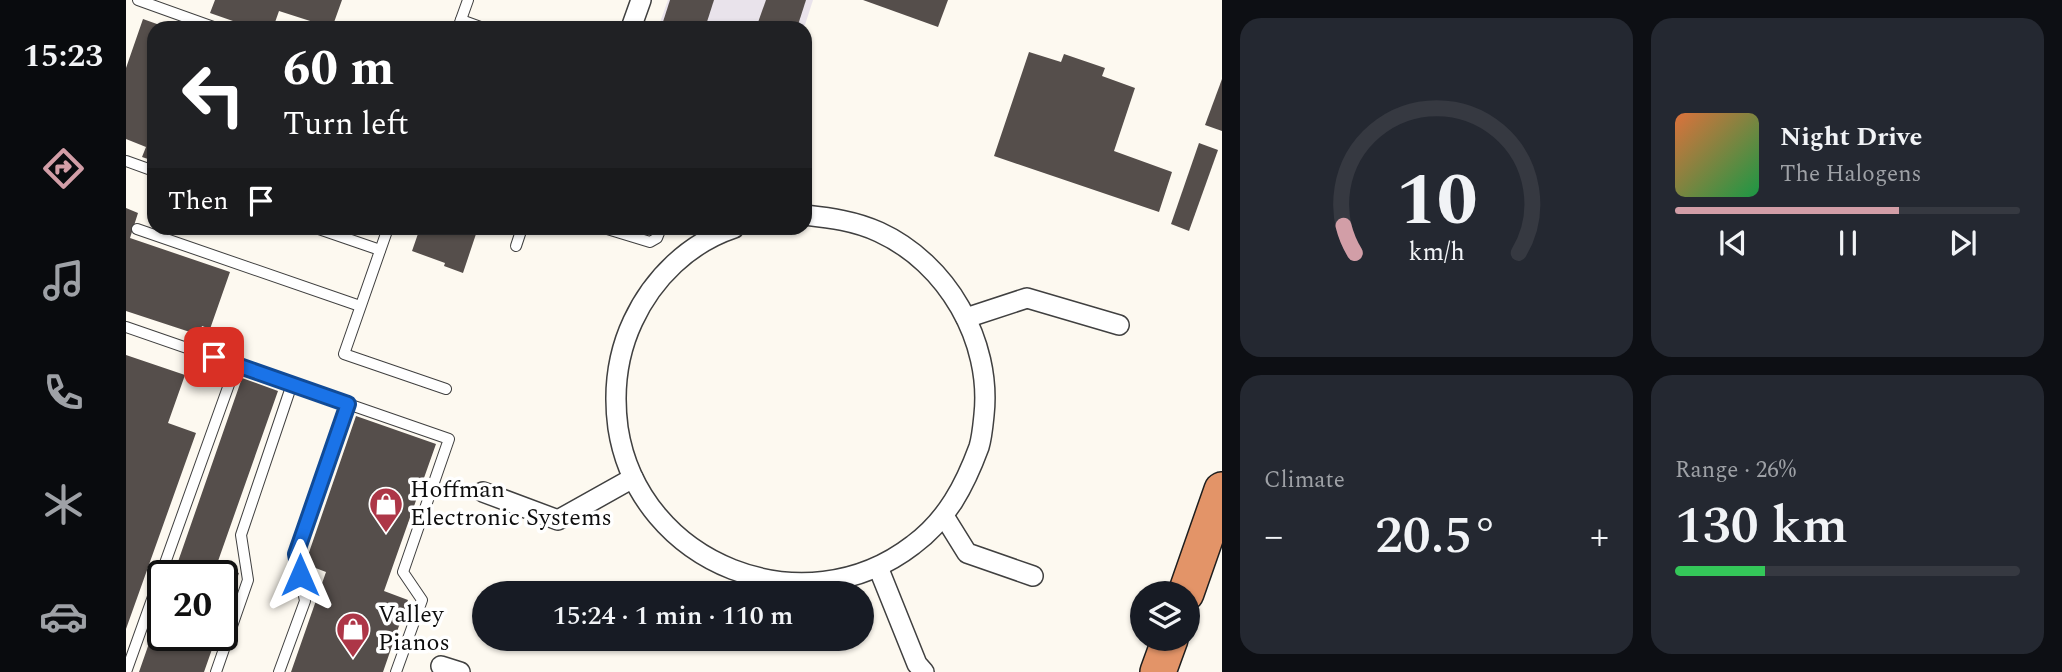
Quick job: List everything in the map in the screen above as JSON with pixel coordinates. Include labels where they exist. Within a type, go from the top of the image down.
[{"type":"highway","points":[[1190,581],[1222,490]]},
{"type":"highway","points":[[1158,672],[1166,651]]},
{"type":"street","points":[[634,21],[641,0]]},
{"type":"street","points":[[714,235],[689,251],[662,275],[641,305],[625,337],[617,372],[615,408],[621,444],[633,478],[652,509],[676,535],[705,557],[737,572],[772,582],[808,583],[843,579],[877,567],[914,545],[944,516],[967,481],[981,441],[985,400],[981,358],[967,318],[944,283],[915,254],[880,232],[841,219],[812,216]]},
{"type":"street","points":[[967,318],[1027,298],[1119,325]]},
{"type":"street","points":[[482,492],[558,520],[633,478]]},
{"type":"street","points":[[944,516],[967,553],[1033,576]]},
{"type":"street","points":[[877,567],[917,664],[924,672]]},
{"type":"street","points":[[441,666],[460,672]]},
{"type":"lane","points":[[138,0],[196,21]]},
{"type":"lane","points":[[461,21],[468,0]]},
{"type":"lane","points":[[126,161],[147,168]]},
{"type":"lane","points":[[137,229],[147,232]]},
{"type":"lane","points":[[154,235],[360,306]]},
{"type":"lane","points":[[336,235],[380,250]]},
{"type":"lane","points":[[385,235],[344,354],[446,389]]},
{"type":"lane","points":[[516,246],[520,235]]},
{"type":"lane","points":[[627,235],[650,242],[658,235]]},
{"type":"lane","points":[[126,327],[449,439],[403,572],[422,600],[396,672]]},
{"type":"lane","points":[[126,672],[236,365]]},
{"type":"lane","points":[[216,672],[248,580],[241,535],[292,384]]},
{"type":"lane","points":[[279,672],[305,601],[296,554],[348,404]]},
{"type":"shaded area","points":[[668,0],[813,0],[806,21],[660,21]]},
{"type":"building","points":[[215,0],[342,0],[334,21],[310,21],[279,11],[275,21],[233,21],[210,13]]},
{"type":"building","points":[[670,0],[714,0],[707,21],[663,21]]},
{"type":"building","points":[[766,0],[806,0],[799,21],[758,21]]},
{"type":"building","points":[[863,0],[948,0],[938,27]]},
{"type":"building","points":[[143,19],[149,21],[147,159],[142,157],[146,147],[126,139],[126,68]]},
{"type":"building","points":[[1029,52],[1061,62],[1064,54],[1105,68],[1102,76],[1135,88],[1114,151],[1172,172],[1159,212],[994,156]]},
{"type":"building","points":[[1222,79],[1222,131],[1205,125]]},
{"type":"building","points":[[1199,143],[1218,150],[1189,231],[1171,224]]},
{"type":"building","points":[[126,208],[138,213],[130,238],[230,272],[210,329],[202,326],[199,335],[126,311]]},
{"type":"building","points":[[418,235],[476,235],[463,273],[412,251]]},
{"type":"building","points":[[126,355],[185,375],[168,423],[196,433],[151,560],[147,560],[147,570],[126,629]]},
{"type":"building","points":[[242,378],[278,391],[218,560],[179,560]]},
{"type":"building","points":[[356,416],[436,444],[384,591],[408,600],[383,672],[291,672],[326,572],[305,564]]},
{"type":"building","points":[[147,649],[211,651],[204,672],[139,672]]},
{"type":"place","name":"Hoffman Electronic Systems","points":[[386,534]]},
{"type":"place","name":"Valley Pianos","points":[[353,659]]},
{"type":"route","points":[[214,357],[348,404],[296,554],[300,575]]}]
